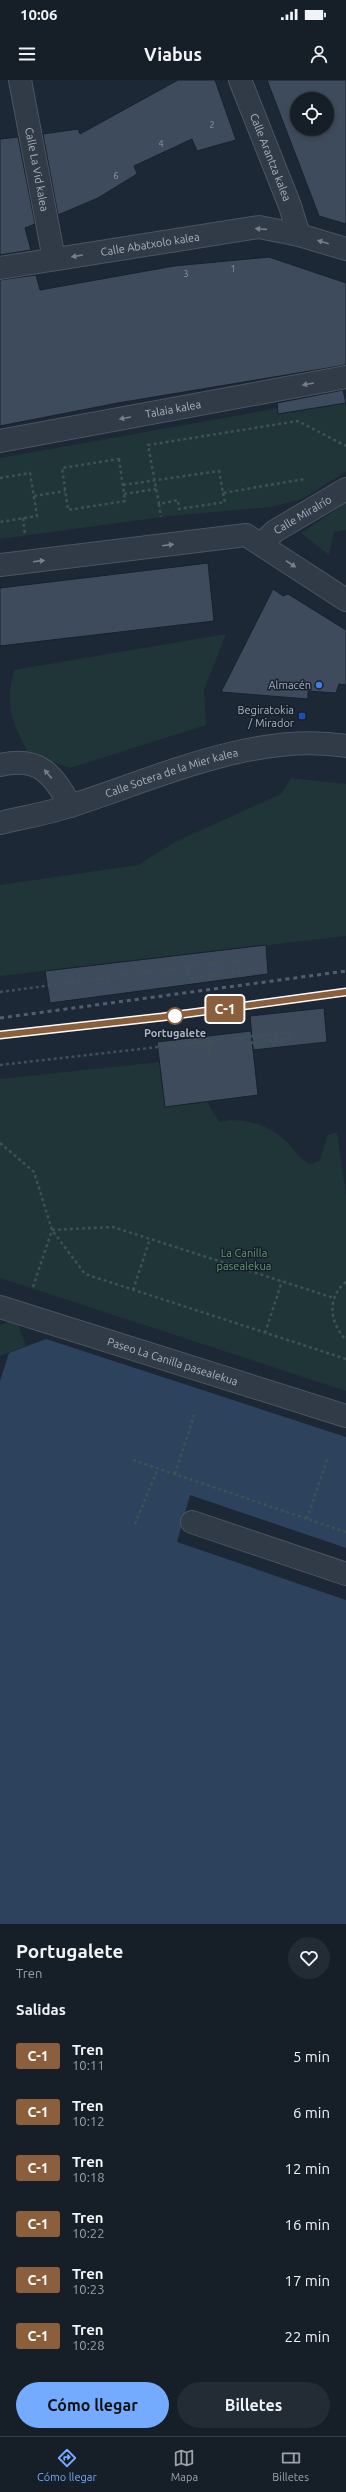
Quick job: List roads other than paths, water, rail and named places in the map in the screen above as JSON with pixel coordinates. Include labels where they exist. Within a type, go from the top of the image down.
[{"type":"street","name":"Calle La Vid kalea","points":[[20,80],[54,259]]},
{"type":"street","name":"Calle Arantza kalea","points":[[240,80],[290,206],[299,235]]},
{"type":"street","name":"Calle Abatxolo kalea","points":[[0,268],[259,227],[299,235],[346,250]]},
{"type":"street","name":"Talaia kalea","points":[[0,441],[346,377]]},
{"type":"street","name":"Calle Miralrío","points":[[254,540],[276,531],[346,489]]},
{"type":"street","name":"Calle Miralrío","points":[[254,540],[346,600]]},
{"type":"street","points":[[0,565],[254,540]]},
{"type":"street","name":"Calle Sotera de la Mier kalea","points":[[0,823],[71,806],[215,758],[280,744],[332,743],[346,746]]},
{"type":"street","points":[[0,766],[17,761],[43,768],[60,788],[71,806]]},
{"type":"street","name":"Paseo La Canilla pasealekua","points":[[0,1307],[346,1416]]},
{"type":"street","points":[[192,1522],[346,1574]]},
{"type":"water","points":[[46,1339],[346,1437],[346,1548],[190,1495],[177,1542],[346,1600],[346,1924],[0,1924],[0,1381],[9,1353]]},
{"type":"railway","points":[[0,1018],[346,971]]},
{"type":"railway","points":[[0,1035],[162,1017],[346,992]]},
{"type":"train","name":"C-1","points":[[0,1035],[162,1017],[346,992]]},
{"type":"place","name":"Almacén","points":[[319,685]]},
{"type":"place","name":"Begiratokia / Mirador","points":[[302,716]]},
{"type":"place","name":"Portugalete","points":[[175,1016]]},
{"type":"park label","name":"La Canilla pasealekua","points":[[244,1259]]}]
